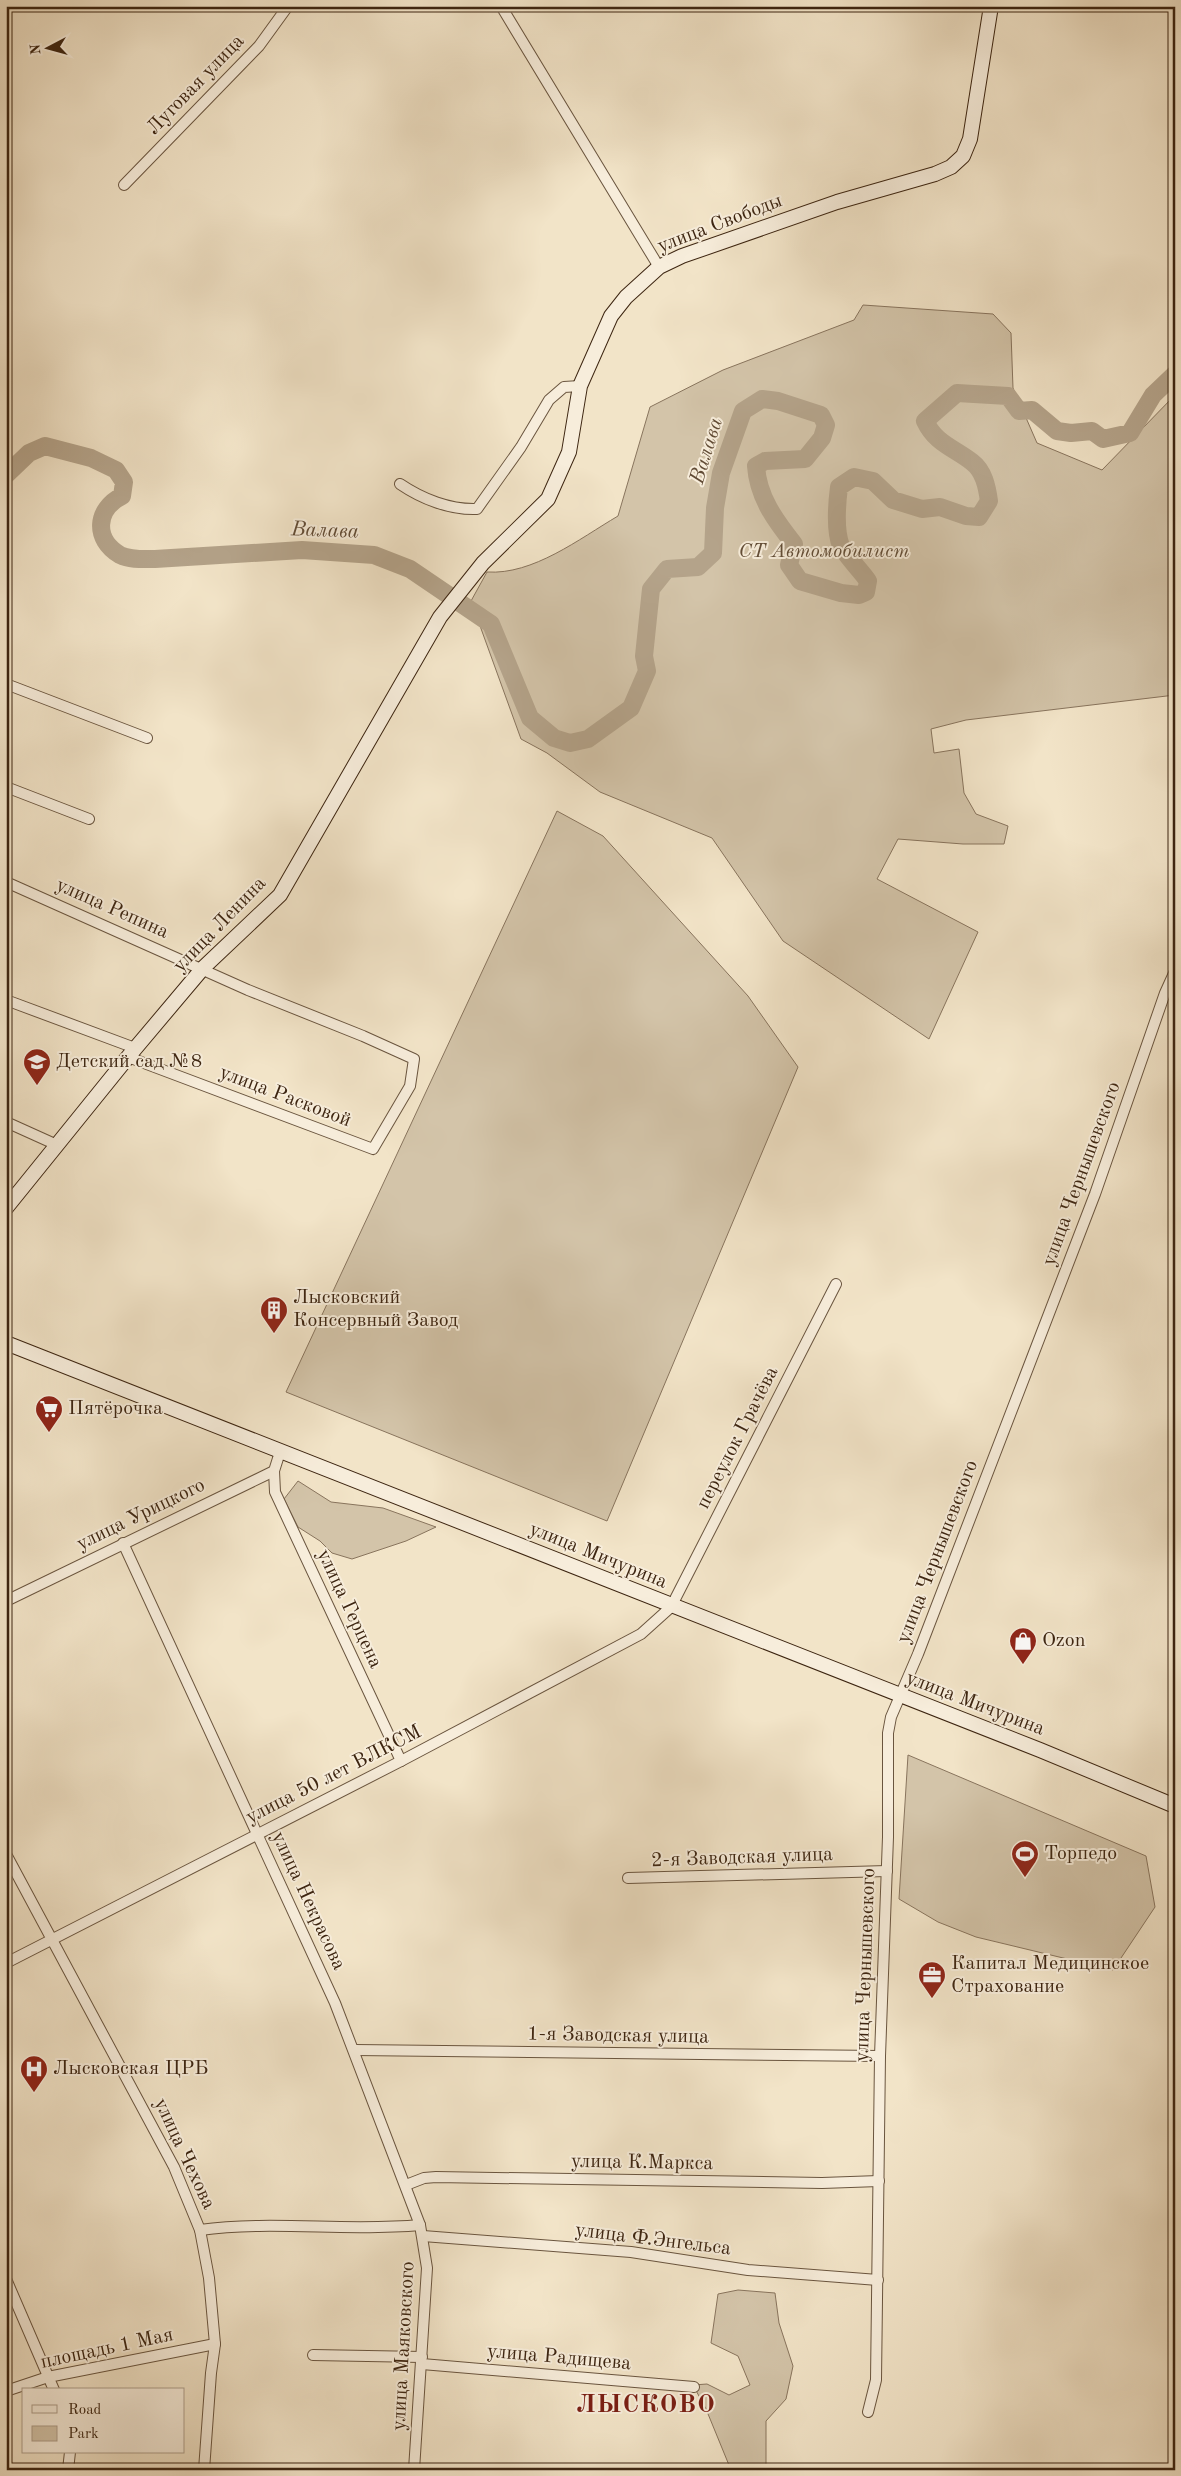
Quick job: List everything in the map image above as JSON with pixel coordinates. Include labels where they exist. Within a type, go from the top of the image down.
[{"type":"main road","name":"улица Свободы","points":[[483,563],[548,499],[569,452],[580,386],[611,316],[626,296],[659,267],[738,235],[837,202],[935,174],[951,167],[963,156],[970,139],[991,6]]},
{"type":"main road","name":"улица Ленина","points":[[6,1208],[131,1053],[203,968],[280,895],[440,617],[483,563]]},
{"type":"main road","name":"улица Мичурина","points":[[6,1343],[671,1607],[1040,1750],[1175,1806]]},
{"type":"street","name":"Луговая улица","points":[[124,185],[259,46],[288,6]]},
{"type":"street","points":[[502,6],[659,267]]},
{"type":"street","points":[[400,484],[416,495],[461,510],[477,509],[521,447],[549,400],[564,387],[580,386]]},
{"type":"street","points":[[6,684],[147,738]]},
{"type":"street","points":[[6,787],[89,819]]},
{"type":"street","name":"улица Репина","points":[[6,882],[203,968],[248,990],[363,1036],[414,1059],[410,1086],[373,1149]]},
{"type":"street","name":"улица Чернышевского","points":[[868,2412],[876,2380],[880,2056],[887,1871],[888,1733],[890,1717],[900,1696],[1095,1194],[1162,1001],[1175,971]]},
{"type":"street","name":"улица Расковой","points":[[6,1000],[131,1053],[373,1149]]},
{"type":"street","points":[[6,1122],[57,1145]]},
{"type":"street","name":"переулок Грачёва","points":[[671,1607],[836,1284]]},
{"type":"street","points":[[274,1471],[280,1452]]},
{"type":"street","name":"улица Урицкого","points":[[6,1600],[274,1471]]},
{"type":"street","name":"улица Герцена","points":[[274,1471],[275,1492],[401,1761]]},
{"type":"street","name":"улица Некрасова","points":[[123,1543],[258,1834],[355,2050],[420,2225]]},
{"type":"street","name":"улица 50 лет ВЛКСМ","points":[[6,1963],[401,1761],[641,1634],[671,1607]]},
{"type":"street","name":"улица Чехова","points":[[6,1854],[174,2167],[200,2230],[209,2278],[216,2344],[210,2373],[204,2470]]},
{"type":"street","name":"2-я Заводская улица","points":[[628,1878],[887,1871]]},
{"type":"street","name":"1-я Заводская улица","points":[[355,2050],[880,2056]]},
{"type":"street","name":"улица К.Маркса","points":[[406,2185],[424,2178],[822,2183],[879,2181]]},
{"type":"street","points":[[200,2230],[233,2226],[385,2229],[420,2225]]},
{"type":"street","name":"улица Маяковского","points":[[414,2470],[427,2268],[420,2225]]},
{"type":"street","name":"улица Ф.Энгельса","points":[[423,2236],[630,2252],[748,2270],[878,2280]]},
{"type":"street","points":[[6,2279],[53,2388]]},
{"type":"street","name":"площадь 1 Мая","points":[[6,2391],[48,2377],[216,2344]]},
{"type":"street","name":"улица Радищева","points":[[313,2355],[422,2360],[694,2387]]},
{"type":"street","points":[[68,2470],[70,2454]]},
{"type":"green space","name":"СТ Автомобилист","points":[[863,305],[993,314],[1011,333],[1013,388],[1037,443],[1102,470],[1175,395],[1175,695],[966,720],[931,729],[934,753],[959,749],[964,793],[976,814],[1008,826],[1004,844],[963,844],[898,839],[877,879],[978,932],[929,1039],[783,941],[712,838],[600,792],[547,753],[521,739],[471,601],[487,572],[521,568],[538,562],[572,545],[618,516],[650,407],[723,370],[854,320]]},
{"type":"green space","points":[[557,811],[603,836],[748,996],[798,1067],[607,1521],[286,1392]]},
{"type":"green space","points":[[298,1481],[331,1502],[383,1508],[436,1527],[406,1541],[352,1559],[332,1553],[320,1541],[298,1527],[284,1499]]},
{"type":"green space","name":"Торпедо","points":[[908,1755],[1146,1856],[1155,1907],[1113,1970],[976,1937],[938,1922],[899,1899]]},
{"type":"green space","points":[[738,2290],[775,2293],[779,2323],[793,2366],[786,2399],[766,2421],[766,2470],[731,2470],[706,2409],[693,2385],[707,2384],[729,2395],[750,2385],[738,2356],[711,2343],[718,2294]]},
{"type":"waterway","name":"Валава","points":[[6,475],[29,453],[45,446],[91,458],[116,470],[124,482],[122,496],[107,508],[101,524],[102,533],[105,541],[111,548],[128,558],[155,559],[302,550],[374,555],[410,569],[491,624],[530,718],[554,738],[570,743],[588,739],[631,708],[647,671],[644,656],[651,589],[667,569],[698,567],[713,553],[715,508],[721,473],[743,411],[762,399],[778,401],[821,415],[826,425],[822,438],[805,459],[765,461],[756,466],[757,477],[764,498],[774,517],[794,544],[789,565],[800,581],[841,593],[859,595],[866,592],[868,581],[845,552],[839,540],[837,525],[839,487],[854,477],[873,481],[893,500],[922,509],[940,507],[966,516],[979,517],[989,501],[984,480],[976,466],[934,435],[925,421],[957,393],[1008,396],[1019,411],[1032,410],[1057,431],[1071,433],[1092,431],[1103,439],[1130,433],[1153,395],[1175,374]]},
{"type":"place","name":"Детский сад №8","points":[[37,1086]]},
{"type":"place","name":"Лысковский Консервный Завод","points":[[274,1334]]},
{"type":"place","name":"Пятёрочка","points":[[49,1433]]},
{"type":"place","name":"Ozon","points":[[1023,1665]]},
{"type":"place","name":"Торпедо","points":[[1025,1878]]},
{"type":"place","name":"Капитал Медицинское Страхование","points":[[932,1999]]},
{"type":"place","name":"Лысковская ЦРБ","points":[[34,2093]]},
{"type":"district","name":"ЛЫСКОВО","points":[[646,2405]]}]
